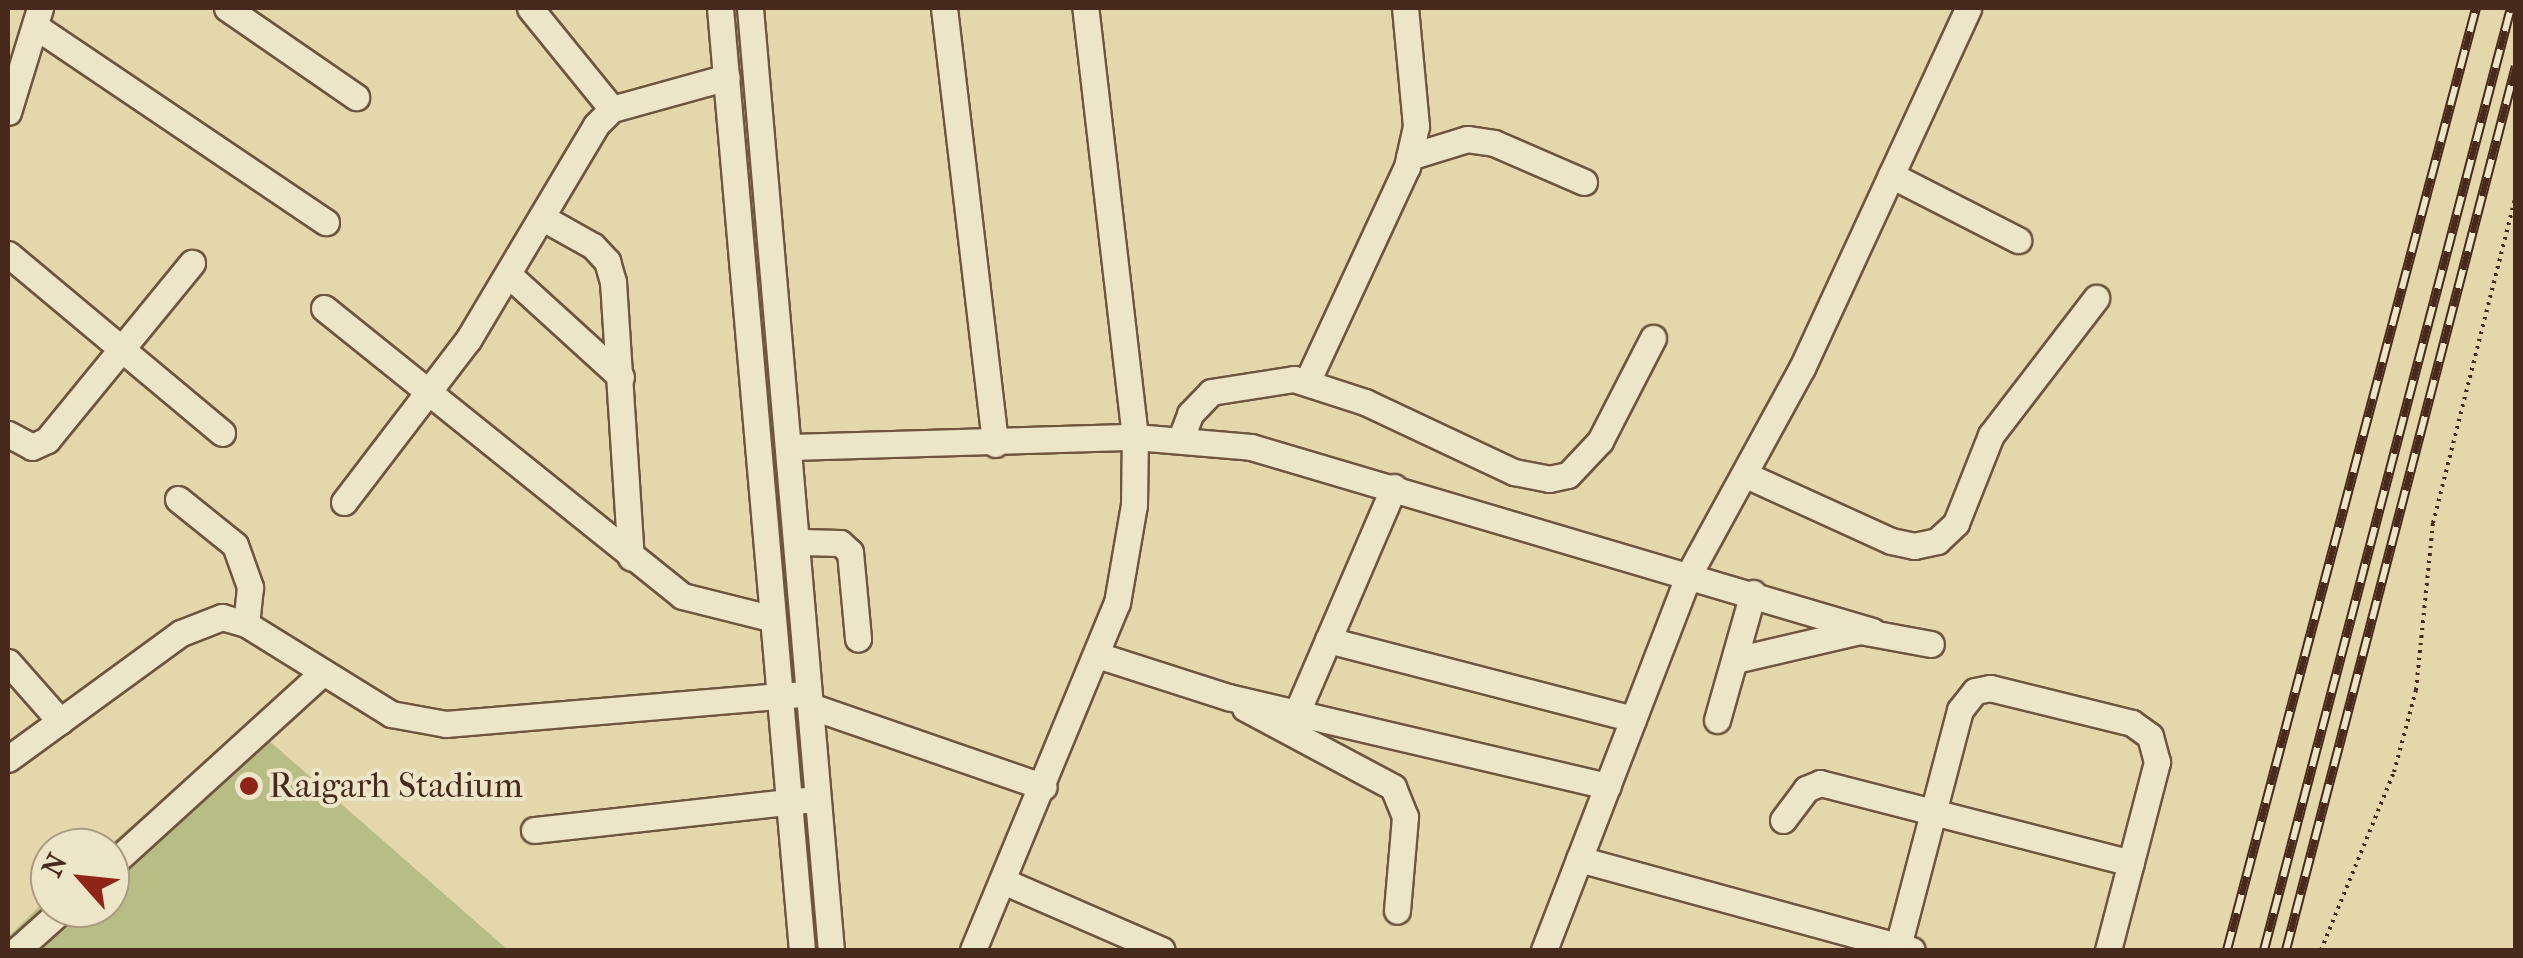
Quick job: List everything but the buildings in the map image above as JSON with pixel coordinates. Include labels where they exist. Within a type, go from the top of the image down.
[{"type":"street","points":[[227,8],[356,97]]},
{"type":"street","points":[[530,8],[612,109]]},
{"type":"street","points":[[720,8],[770,618],[802,950]]},
{"type":"street","points":[[750,8],[800,542],[832,950]]},
{"type":"street","points":[[944,8],[994,444]]},
{"type":"street","points":[[973,950],[1044,787],[1117,603],[1134,505],[1135,437],[1084,8]]},
{"type":"street","points":[[1307,382],[1409,157],[1416,126],[1406,8]]},
{"type":"street","points":[[1544,950],[1689,574],[1746,476],[1968,8]]},
{"type":"street","points":[[8,112],[38,17],[326,222]]},
{"type":"street","points":[[344,502],[431,391],[510,276],[612,109],[727,77]]},
{"type":"street","points":[[1409,157],[1467,139],[1494,142],[1584,182]]},
{"type":"street","points":[[1891,175],[2018,240]]},
{"type":"street","points":[[543,218],[607,261],[621,377],[632,557]]},
{"type":"street","points":[[8,254],[222,434]]},
{"type":"street","points":[[8,434],[32,447],[47,440],[192,263]]},
{"type":"street","points":[[510,276],[621,377]]},
{"type":"street","points":[[1746,476],[1891,541],[1914,546],[1938,540],[1956,523],[1991,436],[2096,298]]},
{"type":"street","points":[[324,308],[682,596],[770,618]]},
{"type":"street","points":[[1181,438],[1190,414],[1211,392],[1307,382],[1514,472],[1549,479],[1568,475],[1600,441],[1653,338]]},
{"type":"street","points":[[791,447],[1135,437],[1181,438],[1283,454],[1872,630],[1931,644]]},
{"type":"street","points":[[1297,712],[1394,487]]},
{"type":"street","points":[[178,499],[235,544],[250,587],[246,624]]},
{"type":"street","points":[[800,542],[840,542],[850,552],[858,639]]},
{"type":"street","points":[[1718,720],[1753,593]]},
{"type":"street","points":[[8,759],[181,633],[222,616],[246,624],[391,714],[446,724],[778,696],[813,701],[1044,787]]},
{"type":"street","points":[[1735,660],[1872,630]]},
{"type":"street","points":[[1328,640],[1634,719]]},
{"type":"street","points":[[1098,655],[1228,697],[1608,786]]},
{"type":"street","points":[[8,662],[60,721]]},
{"type":"street","points":[[130,848],[323,672]]},
{"type":"street","points":[[1579,858],[1903,949],[1956,722],[1975,691],[2006,689],[2096,714],[2150,736],[2157,762],[2108,950]]},
{"type":"street","points":[[1228,697],[1394,787],[1405,817],[1396,911]]},
{"type":"street","points":[[1783,820],[1806,789],[1820,783],[1936,809],[2131,863]]},
{"type":"street","points":[[534,830],[820,798]]},
{"type":"street","points":[[1003,881],[1162,950]]},
{"type":"street","points":[[18,950],[42,928]]},
{"type":"path","points":[[2321,950],[2394,772],[2416,690],[2434,523],[2516,196]]},
{"type":"green space","name":"Raigarh Stadium","points":[[250,724],[508,950],[8,950],[8,937],[30,916],[30,928],[130,928],[129,828]]},
{"type":"railway","points":[[2227,950],[2476,8]]},
{"type":"railway","points":[[2264,950],[2511,8]]},
{"type":"railway","points":[[2286,950],[2516,66]]},
{"type":"place","name":"Raigarh Stadium","points":[[249,786]]}]
